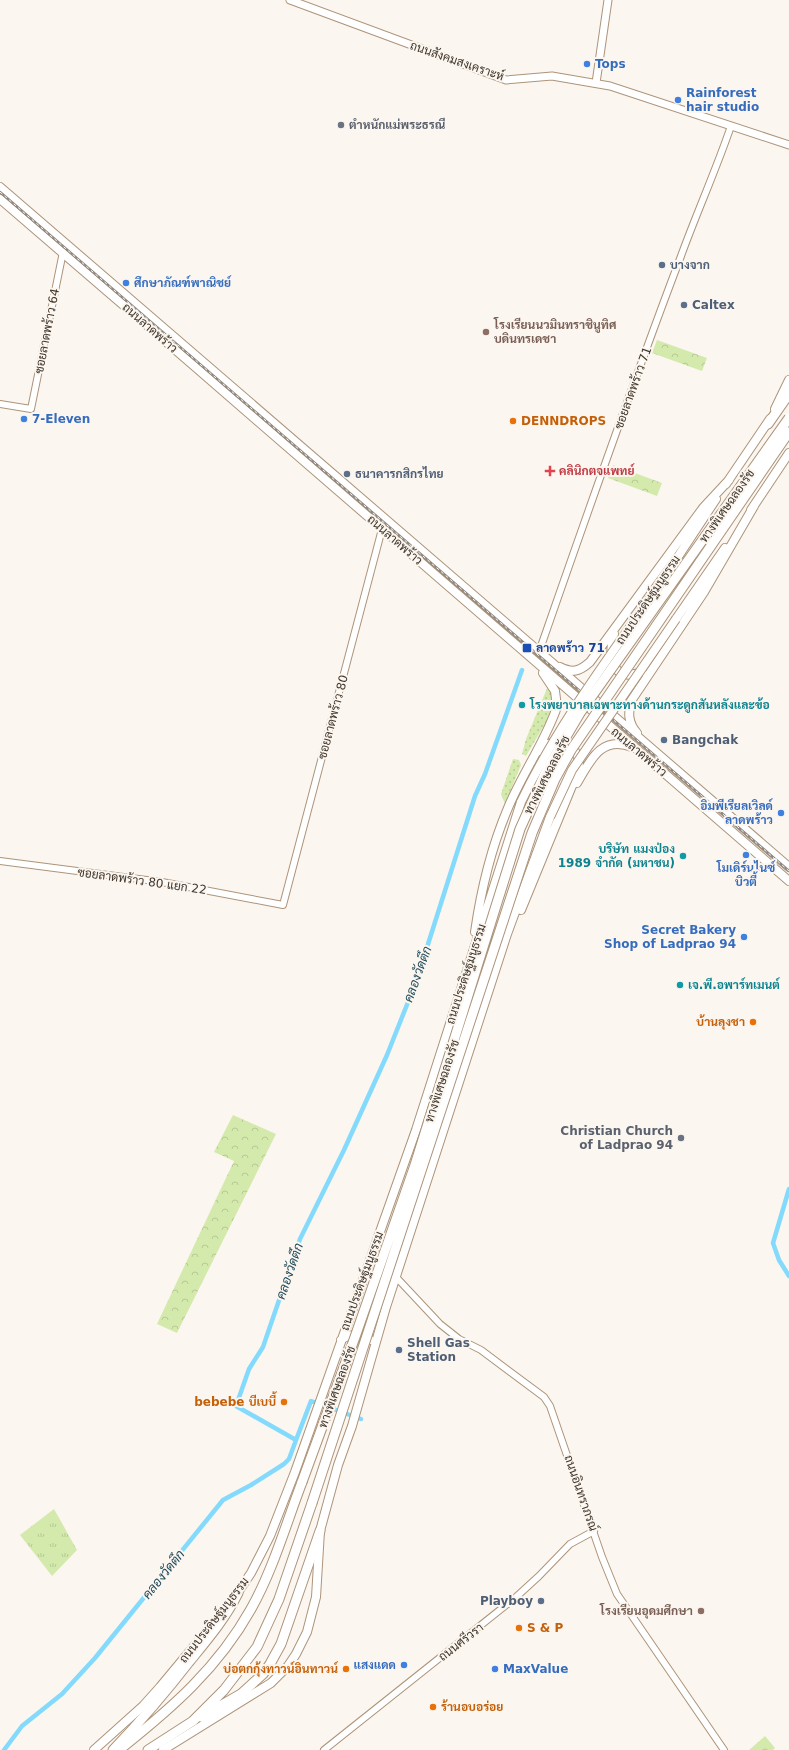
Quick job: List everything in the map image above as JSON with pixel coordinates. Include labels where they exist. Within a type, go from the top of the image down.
[{"type":"highway","points":[[768,424],[789,394]]},
{"type":"highway","name":"ทางพิเศษฉลองรัช","points":[[119,1750],[180,1700],[211,1667],[233,1638],[251,1608],[265,1580],[355,1337],[415,1164],[520,829],[547,769],[580,713],[789,418]]},
{"type":"highway","name":"ทางพิเศษฉลองรัช","points":[[148,1750],[193,1721],[224,1690],[257,1647],[279,1598],[312,1503],[527,847],[544,803],[572,750],[789,432]]},
{"type":"highway","points":[[193,1721],[241,1694],[263,1674],[270,1664],[284,1637],[320,1531]]},
{"type":"highway","points":[[112,1750],[153,1706],[212,1634],[231,1608],[238,1593]]},
{"type":"main road","name":"ถนนสังคมสงเคราะห์","points":[[290,0],[506,80],[546,76],[610,86],[789,145]]},
{"type":"main road","points":[[596,83],[608,0]]},
{"type":"main road","name":"ถนนลาดพร้าว","points":[[0,188],[65,249],[297,449],[539,652],[789,867]]},
{"type":"main road","name":"ถนนลาดพร้าว","points":[[0,199],[65,249]]},
{"type":"main road","name":"ถนนประดิษฐ์มนูธรรม","points":[[94,1750],[142,1706],[160,1687],[238,1593],[254,1567],[270,1536],[319,1404],[416,1130],[472,951],[522,802],[538,768],[557,734],[768,424],[789,380]]},
{"type":"main road","name":"ถนนลาดพร้าว","points":[[297,449],[382,529],[538,666],[789,880]]},
{"type":"main road","points":[[163,1750],[271,1683],[288,1666],[302,1644],[314,1610],[320,1531],[338,1465],[354,1418],[373,1350],[399,1267],[507,934],[550,817],[572,770],[789,453]]},
{"type":"main road","points":[[547,660],[567,671],[579,671],[590,662],[695,519],[729,480]]},
{"type":"main road","points":[[644,743],[630,722],[629,708],[632,701],[704,592],[754,506]]},
{"type":"main road","points":[[615,629],[611,658],[618,670],[624,674],[633,675],[645,671],[658,662]]},
{"type":"main road","points":[[472,951],[480,902],[490,857],[508,808],[557,707],[555,691],[538,666]]},
{"type":"main road","points":[[589,709],[595,701]]},
{"type":"main road","points":[[600,718],[606,711]]},
{"type":"main road","points":[[496,969],[507,950],[517,920],[565,803],[578,769],[578,756],[574,750],[565,745],[552,742],[541,748],[526,772]]},
{"type":"main road","points":[[565,803],[591,760],[601,749],[613,744],[624,744],[636,749]]},
{"type":"main road","points":[[355,1303],[353,1316],[356,1321],[368,1324],[376,1321],[382,1313],[399,1267]]},
{"type":"main road","points":[[341,1340],[351,1334],[360,1335],[368,1338],[372,1343],[373,1350]]},
{"type":"street","name":"ซอยลาดพร้าว 71","points":[[539,652],[577,541],[681,256],[712,180],[731,126]]},
{"type":"street","name":"ซอยลาดพร้าว 64","points":[[0,404],[31,409],[65,249]]},
{"type":"street","name":"ซอยลาดพร้าว 80","points":[[283,905],[382,529]]},
{"type":"street","name":"ซอยลาดพร้าว 80 แยก 22","points":[[0,861],[162,882],[283,905]]},
{"type":"street","name":"ถนนอินทราภรณ์","points":[[396,1277],[440,1324],[459,1340],[481,1350],[546,1400],[550,1406],[560,1432],[617,1594],[724,1750]]},
{"type":"street","name":"ถนนศรีวรา","points":[[324,1750],[515,1598],[570,1544],[594,1531]]},
{"type":"green space","points":[[657,340],[707,358],[702,371],[652,353]]},
{"type":"green space","points":[[613,465],[662,483],[657,496],[608,478]]},
{"type":"green space","points":[[548,686],[553,694],[552,712],[526,756],[522,754],[526,739]]},
{"type":"green space","points":[[513,759],[519,760],[521,765],[505,804],[501,794]]},
{"type":"green space","points":[[233,1115],[276,1134],[177,1333],[157,1324],[234,1161],[214,1152]]},
{"type":"green space","points":[[54,1509],[77,1550],[52,1576],[20,1535]]},
{"type":"green space","points":[[765,1736],[775,1748],[773,1750],[749,1750]]},
{"type":"waterway","name":"คลองวัดตึก","points":[[4,1750],[22,1726],[62,1694],[95,1658],[223,1500],[251,1485],[284,1464],[289,1459],[296,1440],[236,1406],[249,1369],[263,1347],[300,1239],[344,1150],[387,1055],[416,982],[475,796],[485,774],[522,670]]},
{"type":"waterway","points":[[789,1189],[773,1243],[779,1260],[789,1276]]},
{"type":"waterway","points":[[296,1440],[311,1401],[361,1419]]},
{"type":"railway","points":[[0,192],[789,871]]},
{"type":"place","name":"Tops","points":[[587,64]]},
{"type":"place","name":"Rainforest hair studio","points":[[678,100]]},
{"type":"place","name":"ตำหนักแม่พระธรณี","points":[[341,125]]},
{"type":"place","name":"บางจาก","points":[[662,265]]},
{"type":"place","name":"ศึกษาภัณฑ์พาณิชย์","points":[[126,283]]},
{"type":"place","name":"Caltex","points":[[684,305]]},
{"type":"place","name":"โรงเรียนนวมินทราชินูทิศ บดินทรเดชา","points":[[486,332]]},
{"type":"place","name":"7-Eleven","points":[[24,419]]},
{"type":"place","name":"DENNDROPS","points":[[513,421]]},
{"type":"place","name":"คลินิกตจแพทย์","points":[[550,471]]},
{"type":"place","name":"ธนาคารกสิกรไทย","points":[[347,474]]},
{"type":"place","name":"ลาดพร้าว 71","points":[[527,648]]},
{"type":"place","name":"โรงพยาบาลเฉพาะทางด้านกระดูกสันหลังและข้อ","points":[[522,705]]},
{"type":"place","name":"Bangchak","points":[[664,740]]},
{"type":"place","name":"อิมพีเรียลเวิลด์ ลาดพร้าว","points":[[781,813]]},
{"type":"place","name":"โมเดิร์นไนซ์ บิวตี้","points":[[746,855]]},
{"type":"place","name":"บริษัท แมงป่อง 1989 จำกัด (มหาชน)","points":[[683,856]]},
{"type":"place","name":"Secret Bakery Shop of Ladprao 94","points":[[744,937]]},
{"type":"place","name":"เจ.พี.อพาร์ทเมนต์","points":[[680,985]]},
{"type":"place","name":"บ้านลุงชา","points":[[753,1022]]},
{"type":"place","name":"Christian Church of Ladprao 94","points":[[681,1138]]},
{"type":"place","name":"Shell Gas Station","points":[[399,1350]]},
{"type":"place","name":"bebebe บีเบบี้","points":[[284,1402]]},
{"type":"place","name":"Playboy","points":[[541,1601]]},
{"type":"place","name":"โรงเรียนอุดมศึกษา","points":[[701,1611]]},
{"type":"place","name":"S & P","points":[[519,1628]]},
{"type":"place","name":"แสงแดด","points":[[404,1665]]},
{"type":"place","name":"บ่อตกกุ้งทาวน์อินทาวน์","points":[[346,1669]]},
{"type":"place","name":"MaxValue","points":[[495,1669]]},
{"type":"place","name":"ร้านอบอร่อย","points":[[433,1707]]}]
